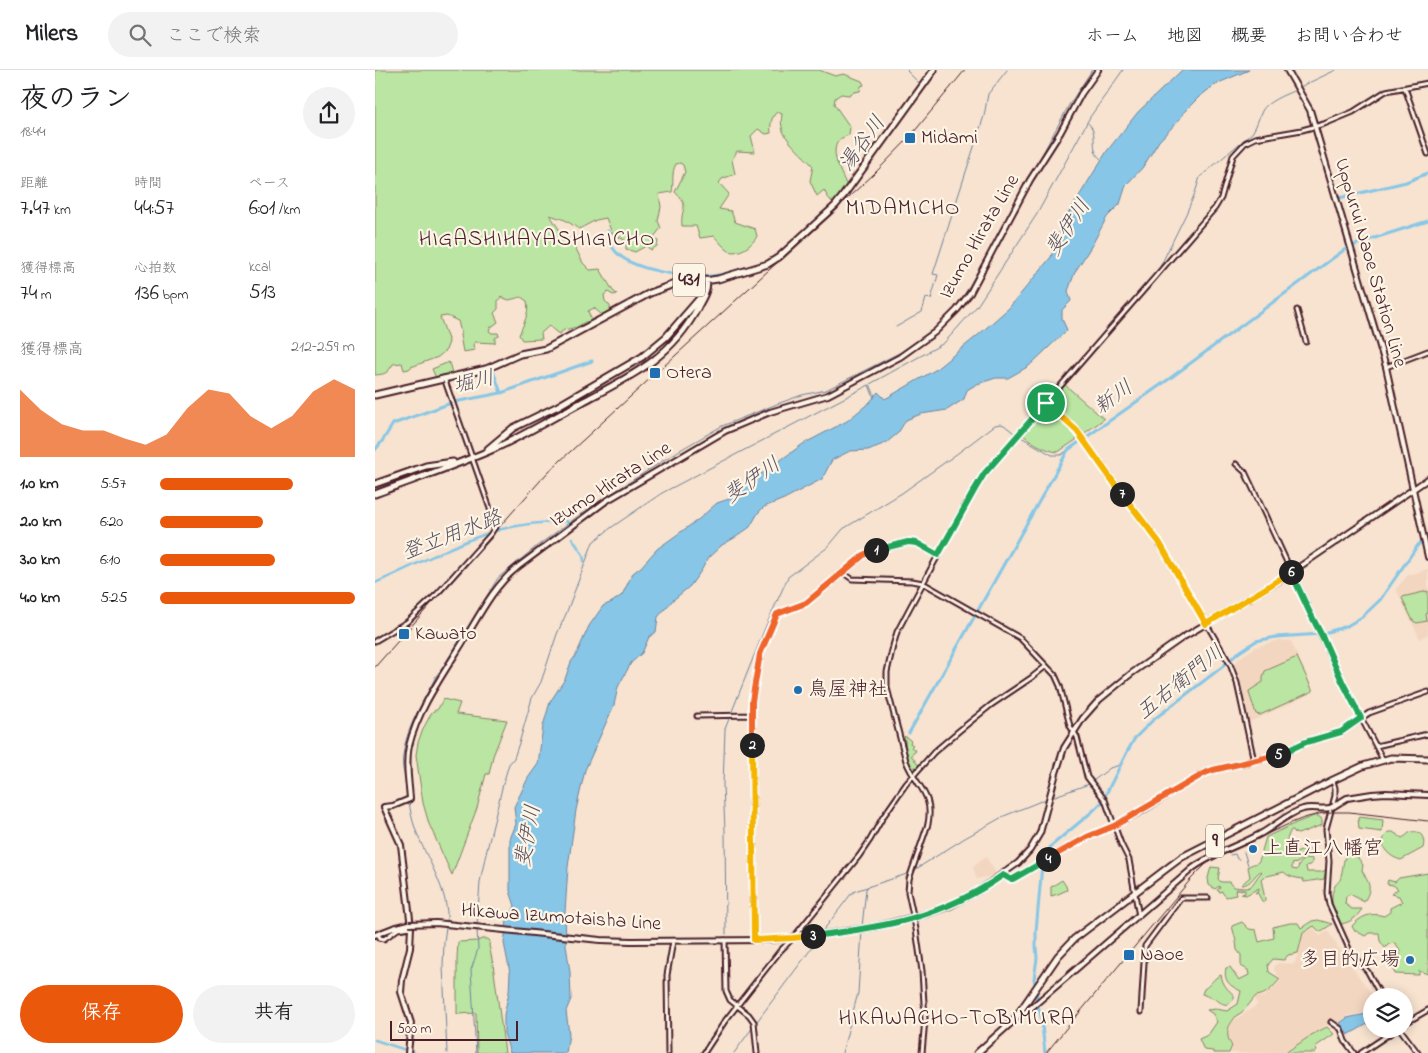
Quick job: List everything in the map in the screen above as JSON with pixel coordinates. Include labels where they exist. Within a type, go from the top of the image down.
[{"type":"highway","name":"431","points":[[375,395],[486,369],[520,354],[546,349],[650,293],[682,281],[717,279],[756,267],[779,257],[835,206],[934,70]]},
{"type":"highway","name":"431","points":[[479,454],[513,428],[557,406],[642,357],[662,340],[694,305],[705,289],[706,281]]},
{"type":"highway","name":"431","points":[[375,494],[463,461],[507,442],[652,362],[673,344],[687,326],[704,294],[707,285],[706,281]]},
{"type":"highway","name":"431","points":[[375,484],[426,466],[463,461]]},
{"type":"highway","name":"9","points":[[977,1053],[1019,1014],[1058,956],[1074,939],[1184,856],[1363,766],[1383,760],[1401,758],[1428,759]]},
{"type":"main road","name":"Izumo Hirata Line","points":[[408,1053],[411,1023],[401,997],[401,986],[410,948],[410,926],[401,844],[384,807],[409,800],[407,756],[416,726],[442,674],[496,589],[515,569],[606,501],[725,431],[770,412],[828,395],[900,357],[935,332],[957,310],[970,293],[1030,180],[1097,70]]},
{"type":"main road","name":"Uppurui Naoe Station Line","points":[[1287,70],[1307,103],[1386,367],[1428,557]]},
{"type":"main road","name":"Hikawa Izumotaisha Line","points":[[376,934],[393,928],[430,923],[600,940],[673,941],[793,938],[874,928],[914,918],[963,900],[1003,875],[1025,856],[1039,833],[1059,760],[1083,718],[1105,695],[1172,644],[1292,572],[1428,479]]},
{"type":"main road","points":[[1019,1014],[1024,1014],[1193,868],[1209,857],[1261,833],[1294,812],[1303,809],[1323,810],[1335,806],[1347,798],[1373,794],[1428,796]]},
{"type":"street","points":[[922,1053],[925,1019],[920,950],[908,892],[909,879],[927,830],[930,815],[926,795],[906,762],[888,696],[886,680],[889,660],[897,633],[923,583],[984,474],[1215,208],[1221,198],[1231,161],[1245,142],[1255,138],[1302,130],[1353,112],[1381,93],[1428,83]]},
{"type":"street","points":[[1405,88],[1428,154]]},
{"type":"street","points":[[1297,310],[1307,342]]},
{"type":"street","points":[[1386,367],[1428,351]]},
{"type":"street","points":[[375,641],[407,622],[427,604],[495,527],[444,378]]},
{"type":"street","points":[[1046,403],[1077,431],[1159,542],[1230,664],[1237,683],[1254,761]]},
{"type":"street","points":[[1236,464],[1247,475],[1342,681],[1383,760]]},
{"type":"street","points":[[754,940],[752,701],[760,654],[777,614],[806,603],[867,553],[908,542],[917,543],[938,555]]},
{"type":"street","points":[[842,572],[852,579],[923,583],[1020,638],[1055,675],[1060,686],[1070,726],[1077,737],[1087,777],[1105,800],[1131,866],[1139,914]]},
{"type":"street","points":[[704,1053],[725,1021],[780,951],[793,938],[859,856],[906,784],[934,752],[991,706],[1046,666]]},
{"type":"street","points":[[1003,875],[1013,879],[1087,837],[1114,826],[1205,773],[1280,755],[1306,742],[1341,732],[1376,710],[1428,692]]},
{"type":"street","points":[[697,716],[752,715]]},
{"type":"street","points":[[1376,746],[1428,734]]},
{"type":"street","points":[[1333,780],[1335,796],[1326,829],[1329,861],[1327,893],[1329,904],[1350,952],[1368,972],[1377,988]]},
{"type":"street","points":[[1141,1012],[1145,946],[1181,898],[1207,898]]},
{"type":"street","points":[[376,934],[380,938],[386,939],[395,931],[410,926]]},
{"type":"street","points":[[725,940],[726,991],[729,998],[749,1015],[754,1022],[757,1053]]},
{"type":"street","points":[[668,1053],[667,975],[673,941]]},
{"type":"street","points":[[1413,1019],[1428,1010]]},
{"type":"street","points":[[1331,1022],[1341,1029],[1345,1041],[1354,1053]]},
{"type":"street","points":[[1361,1053],[1385,1038]]},
{"type":"street","points":[[1406,1038],[1418,1053]]},
{"type":"shaded area","points":[[1428,569],[1428,634],[1420,639],[1396,589],[1408,575]]},
{"type":"shaded area","points":[[1279,640],[1291,641],[1314,692],[1250,722],[1248,721],[1238,679],[1232,666],[1242,656],[1256,647]]},
{"type":"shaded area","points":[[986,857],[997,875],[977,879],[973,867]]},
{"type":"shaded area","points":[[1314,928],[1320,936],[1328,931],[1367,988],[1363,988],[1363,1013],[1347,1016],[1338,1024],[1332,1022],[1283,1053],[1231,1053],[1233,1045],[1229,1040],[1228,1034],[1232,1022],[1257,1005],[1256,997],[1264,996],[1281,980],[1274,970],[1275,965],[1279,963],[1294,964],[1303,934]]},
{"type":"green space","points":[[375,70],[819,70],[835,76],[844,74],[862,81],[864,85],[861,86],[860,91],[849,95],[841,94],[835,98],[834,104],[850,127],[849,135],[841,139],[835,150],[838,165],[847,186],[833,203],[824,190],[817,196],[810,181],[813,166],[785,136],[781,120],[782,114],[777,112],[771,121],[771,133],[766,134],[758,129],[751,136],[755,152],[737,151],[732,160],[735,174],[722,179],[719,183],[729,194],[719,209],[731,211],[735,222],[755,229],[757,236],[745,248],[737,252],[729,251],[714,236],[700,238],[696,226],[682,226],[684,205],[675,192],[685,172],[683,165],[680,163],[676,164],[672,192],[659,194],[661,207],[658,221],[661,228],[653,238],[658,241],[657,246],[651,250],[646,246],[635,252],[626,249],[626,241],[612,233],[606,218],[596,220],[579,229],[565,220],[550,215],[562,234],[573,243],[583,263],[590,270],[600,269],[613,291],[617,294],[613,295],[608,292],[604,295],[605,301],[610,306],[610,311],[602,315],[594,308],[588,311],[592,321],[564,330],[559,334],[549,326],[541,333],[542,339],[522,340],[519,335],[527,314],[527,301],[521,297],[509,300],[501,297],[498,301],[498,309],[494,313],[498,322],[489,331],[498,333],[499,336],[495,338],[495,343],[475,342],[473,345],[475,350],[463,352],[458,321],[447,316],[440,317],[449,342],[446,350],[438,357],[409,369],[404,370],[402,363],[393,364],[385,373],[375,375]]},
{"type":"green space","points":[[449,362],[452,373],[436,378],[432,369]]},
{"type":"green space","points":[[1064,384],[1104,419],[1082,435],[1048,403]]},
{"type":"green space","points":[[1046,406],[1079,436],[1058,452],[1038,445],[1021,433],[1042,408]]},
{"type":"green space","points":[[1428,591],[1427,621],[1417,623],[1413,621],[1402,597]]},
{"type":"green space","points":[[1297,657],[1313,691],[1260,715],[1256,714],[1249,691],[1263,682],[1265,671]]},
{"type":"green space","points":[[443,699],[460,703],[456,714],[507,720],[493,756],[489,774],[486,774],[477,808],[452,875],[429,824],[423,803],[416,755],[418,742],[424,727],[432,712],[438,709]]},
{"type":"green space","points":[[905,736],[911,741],[910,743],[913,745],[911,747],[916,751],[911,755],[919,766],[917,768],[914,767],[913,769],[908,758]]},
{"type":"green space","points":[[1314,816],[1322,819],[1322,825],[1298,834],[1291,830],[1287,840],[1292,848],[1292,854],[1313,849],[1314,852],[1297,863],[1292,864],[1292,869],[1297,870],[1302,862],[1311,858],[1312,864],[1306,866],[1307,872],[1326,870],[1324,879],[1304,882],[1303,879],[1295,878],[1284,872],[1263,877],[1261,879],[1264,902],[1257,892],[1255,893],[1259,888],[1246,895],[1241,894],[1245,893],[1245,890],[1237,889],[1235,891],[1236,895],[1226,897],[1222,891],[1219,892],[1217,890],[1220,888],[1219,886],[1215,889],[1209,885],[1208,878],[1211,867],[1220,868],[1218,879],[1221,882],[1229,882],[1233,887],[1248,888],[1262,872],[1258,873],[1250,882],[1241,885],[1250,877],[1248,867],[1259,861],[1266,837]]},
{"type":"green space","points":[[1359,817],[1383,820],[1382,832],[1359,829]]},
{"type":"green space","points":[[1389,832],[1393,832],[1402,838],[1409,833],[1419,833],[1424,841],[1423,848],[1401,860],[1396,858],[1388,853],[1383,845],[1385,836]]},
{"type":"green space","points":[[1352,849],[1363,865],[1362,870],[1369,889],[1364,902],[1350,894],[1346,896],[1345,904],[1352,909],[1362,909],[1353,919],[1341,924],[1334,910],[1332,896],[1335,886],[1341,878],[1345,857],[1349,850]]},
{"type":"green space","points":[[1428,873],[1428,974],[1419,971],[1419,975],[1395,974],[1390,963],[1400,958],[1400,951],[1395,943],[1389,944],[1385,948],[1380,941],[1379,933],[1369,933],[1365,936],[1354,930],[1352,926],[1366,916],[1375,914],[1384,916],[1390,912],[1390,908],[1402,902],[1399,896],[1391,894],[1398,889],[1393,885],[1387,884],[1388,880],[1395,882],[1399,878]]},
{"type":"green space","points":[[1062,880],[1067,890],[1051,896],[1051,887]]},
{"type":"green space","points":[[1318,920],[1332,924],[1320,932],[1314,926],[1303,933],[1298,953],[1288,955],[1284,960],[1273,959],[1268,965],[1269,972],[1280,979],[1267,992],[1256,996],[1231,1023],[1228,1037],[1232,1046],[1229,1053],[1213,1053],[1213,1051],[1204,1050],[1199,1039],[1208,1035],[1217,1022],[1213,1014],[1207,1010],[1227,1011],[1238,1004],[1241,991],[1228,982],[1225,973],[1226,968],[1230,967],[1239,980],[1249,975],[1248,970],[1241,966],[1241,955],[1237,950],[1232,926],[1242,922],[1249,929],[1256,930],[1259,942],[1274,938],[1273,927],[1298,923],[1301,928],[1312,921]]},
{"type":"green space","points":[[482,939],[490,941],[489,945],[505,1053],[477,1053],[476,1013],[457,1014],[458,942]]},
{"type":"green space","points":[[1221,975],[1223,982],[1234,995],[1234,999],[1229,1004],[1223,1004],[1202,994],[1204,989]]},
{"type":"green space","points":[[1327,1027],[1334,1034],[1315,1047],[1317,1051],[1315,1053],[1285,1053],[1313,1034]]},
{"type":"water","name":"斐伊川","points":[[1182,70],[1249,70],[1216,84],[1199,97],[1159,141],[1143,167],[1126,185],[1120,204],[1107,217],[1075,272],[1068,291],[1071,301],[1062,310],[1062,319],[1067,330],[1029,366],[1008,378],[996,378],[977,384],[967,390],[964,399],[947,410],[921,414],[906,420],[898,433],[886,443],[868,450],[850,451],[832,460],[822,479],[764,507],[750,527],[722,545],[708,558],[690,586],[672,601],[658,617],[656,632],[649,637],[642,653],[631,663],[618,687],[614,705],[585,770],[576,810],[568,867],[565,912],[571,999],[566,1011],[569,1034],[566,1053],[510,1053],[504,1033],[504,1015],[509,992],[510,973],[504,943],[507,920],[515,906],[510,891],[510,839],[516,824],[514,807],[528,778],[538,764],[543,726],[550,702],[565,679],[571,662],[589,626],[603,606],[622,595],[633,573],[657,549],[699,519],[717,503],[729,499],[803,444],[847,421],[870,402],[878,392],[885,399],[935,370],[1009,308],[1051,257],[1063,222],[1107,151],[1138,112]]},
{"type":"water","points":[[1363,1015],[1363,1027],[1348,1035],[1340,1023],[1347,1018]]},
{"type":"waterway","points":[[908,70],[921,85]]},
{"type":"waterway","points":[[896,327],[922,312],[926,298],[931,299],[938,275],[933,274],[984,116],[988,94],[1007,70]]},
{"type":"waterway","points":[[1030,177],[1069,105],[1092,70]]},
{"type":"waterway","points":[[875,396],[870,384],[944,343],[977,306],[1037,214],[1090,117],[1123,70]]},
{"type":"waterway","points":[[1300,87],[1336,70]]},
{"type":"waterway","points":[[1157,273],[1186,214],[1200,177],[1252,133],[1262,111],[1268,104],[1296,90]]},
{"type":"waterway","points":[[1088,123],[1093,132],[1095,151],[1101,159]]},
{"type":"waterway","points":[[1339,198],[1406,182],[1428,173]]},
{"type":"waterway","points":[[407,787],[403,772],[403,760],[405,745],[412,725],[436,676],[498,578],[537,546],[595,504],[680,450],[722,426],[802,395],[826,390],[901,352],[935,328],[961,301],[1020,195]]},
{"type":"waterway","name":"新川","points":[[909,733],[1068,450],[1169,379],[1344,250],[1362,242],[1428,221]]},
{"type":"waterway","name":"湯谷川","points":[[608,231],[611,245],[624,259],[661,272],[689,276],[712,276],[746,268]]},
{"type":"waterway","name":"堀川","points":[[375,450],[393,424],[454,402],[501,393],[592,361]]},
{"type":"waterway","points":[[1019,431],[1079,362]]},
{"type":"waterway","points":[[492,368],[501,393]]},
{"type":"waterway","points":[[477,925],[480,882],[509,764],[514,758],[532,698],[541,682],[557,634],[593,542],[662,493],[869,385],[874,398]]},
{"type":"waterway","points":[[726,934],[723,785],[725,729],[765,628],[788,577],[828,547],[843,529],[902,493],[995,425],[1004,425],[1052,455],[1061,455],[1068,450]]},
{"type":"waterway","points":[[960,511],[981,476],[1013,438]]},
{"type":"waterway","points":[[888,661],[895,632],[958,515]]},
{"type":"waterway","name":"登立用水路","points":[[375,583],[454,547],[502,529],[559,521],[567,521],[569,525]]},
{"type":"waterway","name":"五右衛門川","points":[[1045,1053],[1034,979],[1037,958],[1036,931],[1042,865],[1051,846],[1102,802],[1135,738],[1153,720],[1256,641],[1276,637],[1321,634],[1347,626],[1362,617],[1380,600],[1418,545],[1428,536]]},
{"type":"waterway","name":"登立用水路","points":[[572,538],[583,555],[584,561]]},
{"type":"waterway","points":[[900,732],[913,770],[910,777]]},
{"type":"waterway","points":[[1052,797],[1089,784],[1110,768],[1120,765]]},
{"type":"waterway","points":[[913,871],[1004,816],[1046,799]]},
{"type":"waterway","points":[[409,801],[419,839],[436,874],[445,899],[447,923]]},
{"type":"waterway","points":[[1244,852],[1248,865]]},
{"type":"waterway","points":[[1230,855],[1235,854],[1237,859],[1239,859]]},
{"type":"waterway","points":[[793,936],[849,866]]},
{"type":"waterway","points":[[822,932],[855,891],[910,873]]},
{"type":"waterway","points":[[862,927],[866,889],[869,886]]},
{"type":"waterway","points":[[446,927],[443,966],[447,1053]]},
{"type":"waterway","points":[[476,1053],[471,970],[478,949],[477,929]]},
{"type":"waterway","points":[[842,1053],[858,993],[862,931]]},
{"type":"waterway","points":[[755,1024],[820,937]]},
{"type":"waterway","points":[[713,1042],[744,999]]},
{"type":"waterway","points":[[734,1053],[753,1027]]},
{"type":"waterway","points":[[375,1040],[415,1053]]},
{"type":"railway","points":[[375,667],[548,472],[874,174],[909,138],[965,70]]},
{"type":"railway","points":[[1075,1018],[1191,879],[1206,864],[1219,856],[1291,823],[1319,814],[1349,812],[1428,821]]},
{"type":"railway","points":[[1046,1053],[1078,1014]]},
{"type":"place","name":"Midami","points":[[910,138]]},
{"type":"place","name":"Otera","points":[[655,373]]},
{"type":"place","name":"Kawato","points":[[404,634]]},
{"type":"place","name":"鳥屋神社","points":[[798,690]]},
{"type":"place","name":"上直江八幡宮","points":[[1253,849]]},
{"type":"place","name":"Naoe","points":[[1129,955]]},
{"type":"place","name":"多目的広場","points":[[1410,960]]},
{"type":"district","name":"MIDAMICHO","points":[[903,209]]},
{"type":"district","name":"HIGASHIHAYASHIGICHO","points":[[537,240]]},
{"type":"district","name":"HIKAWACHO-TOBIMURA","points":[[957,1019]]},
{"type":"route","points":[[1046,403],[1077,431],[1153,533],[1206,624],[1292,572],[1361,718],[1341,732],[1306,742],[1280,755],[1205,773],[1141,812],[1087,837],[1013,879],[1003,875],[950,906],[908,920],[874,928],[793,938],[754,940],[752,701],[760,654],[777,614],[806,603],[867,553],[913,542],[938,555],[984,474],[1046,403]]}]
